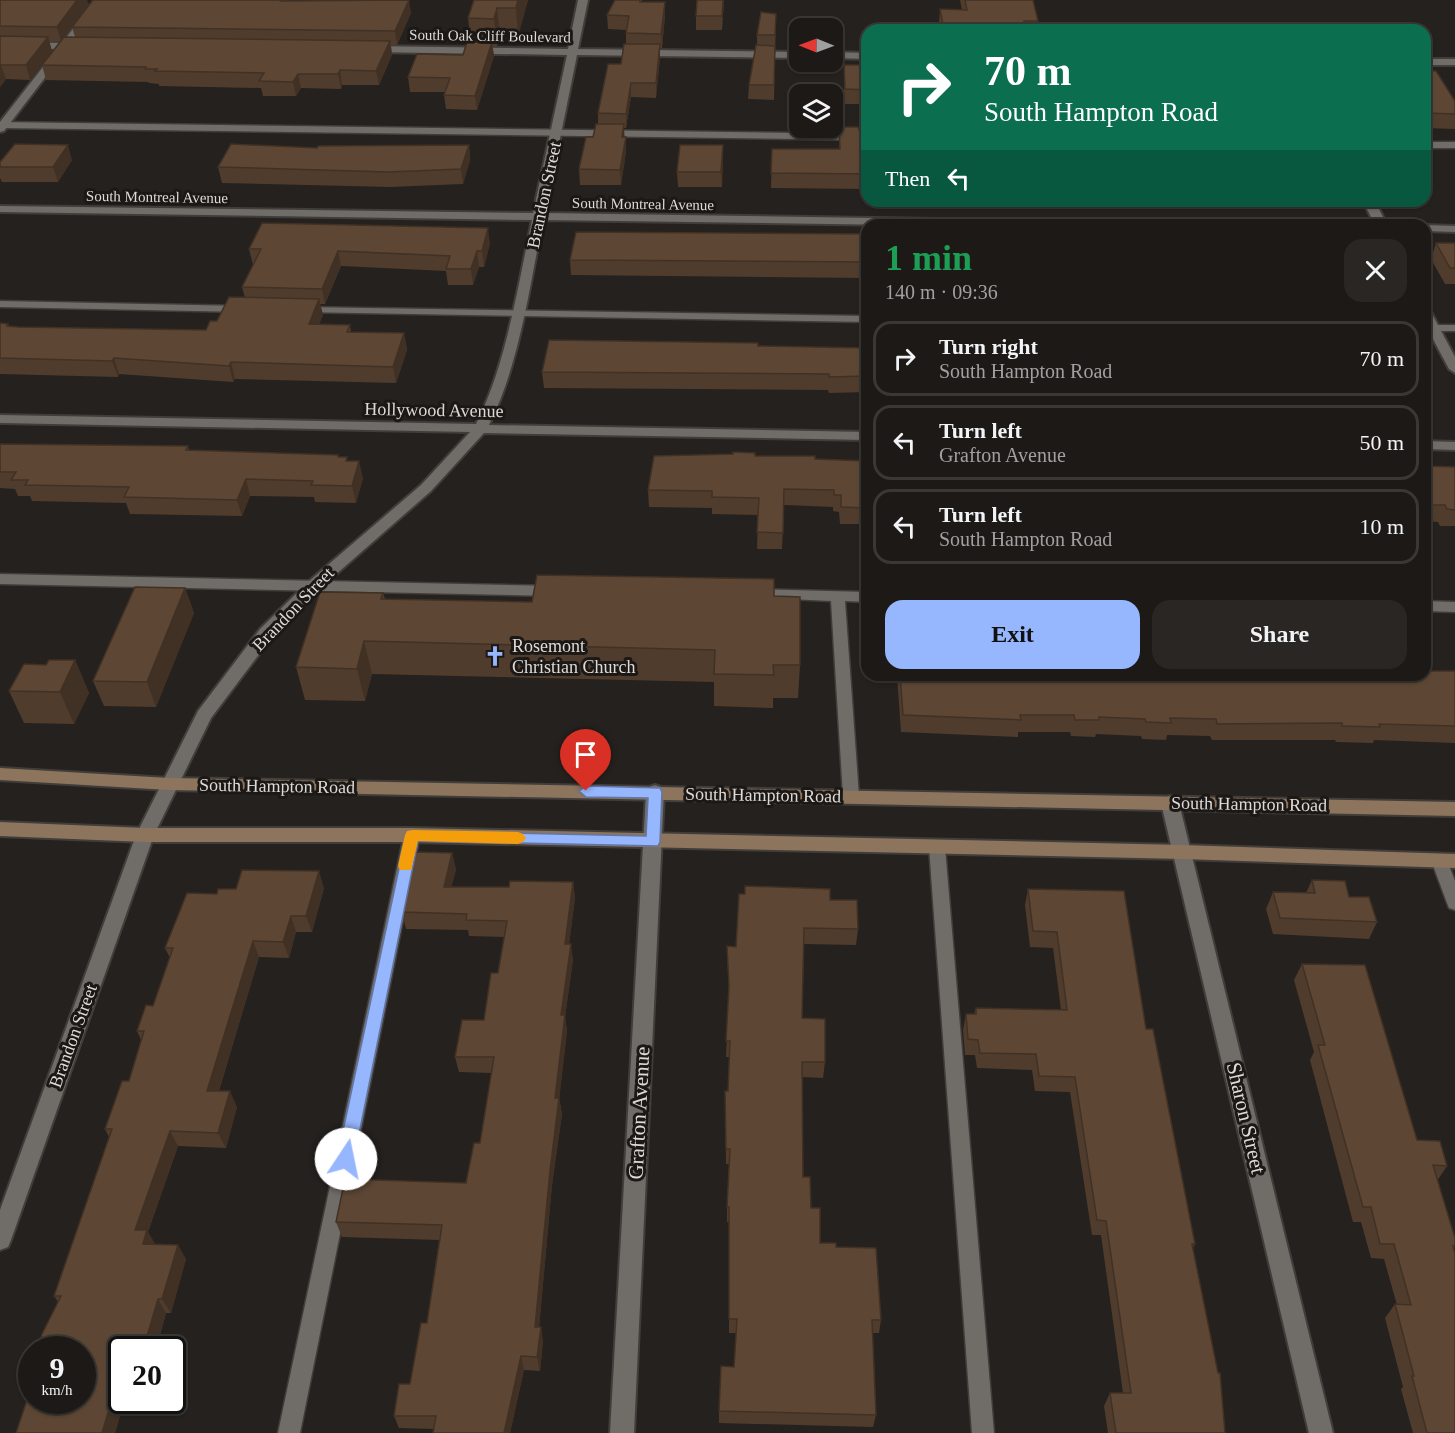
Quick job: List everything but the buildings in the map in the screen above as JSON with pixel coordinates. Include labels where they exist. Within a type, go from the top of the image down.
[{"type":"main road","name":"South Hampton Road","points":[[0,774],[169,784],[1455,809]]},
{"type":"main road","points":[[0,829],[145,835],[412,835],[1447,860]]},
{"type":"street","points":[[1,126],[100,0]]},
{"type":"street","name":"Brandon Street","points":[[0,1240],[145,835],[204,715],[266,633],[312,586],[426,488],[480,429],[494,402],[518,314],[584,0]]},
{"type":"street","points":[[0,45],[87,46]]},
{"type":"street","name":"South Oak Cliff Boulevard","points":[[360,49],[789,55]]},
{"type":"street","points":[[843,55],[861,56]]},
{"type":"street","points":[[1431,62],[1455,62]]},
{"type":"street","name":"South Montreal Avenue","points":[[0,209],[861,222]]},
{"type":"street","points":[[1431,228],[1455,229]]},
{"type":"street","points":[[1431,331],[1455,369]]},
{"type":"street","name":"Hollywood Avenue","points":[[0,419],[861,436]]},
{"type":"street","points":[[1431,445],[1455,446]]},
{"type":"street","name":"Grafton Avenue","points":[[622,1433],[655,792]]},
{"type":"street","name":"Sharon Street","points":[[1170,802],[1321,1433]]},
{"type":"lane","points":[[1,126],[861,137]]},
{"type":"lane","points":[[1431,145],[1455,145]]},
{"type":"lane","points":[[0,304],[259,309]]},
{"type":"lane","points":[[294,310],[861,319]]},
{"type":"lane","points":[[1431,328],[1455,328]]},
{"type":"lane","points":[[1,581],[573,591]]},
{"type":"lane","points":[[735,594],[861,597]]},
{"type":"lane","points":[[838,596],[851,796]]},
{"type":"lane","points":[[1431,606],[1455,607]]},
{"type":"lane","points":[[289,1433],[412,835]]},
{"type":"lane","points":[[937,847],[983,1433]]},
{"type":"lane","points":[[1447,860],[1455,903]]},
{"type":"slow traffic","points":[[405,866],[412,835],[518,838]]},
{"type":"place","name":"Rosemont Christian Church","points":[[495,656]]},
{"type":"route","points":[[346,1159],[412,835],[653,842],[655,792],[586,791]]}]
